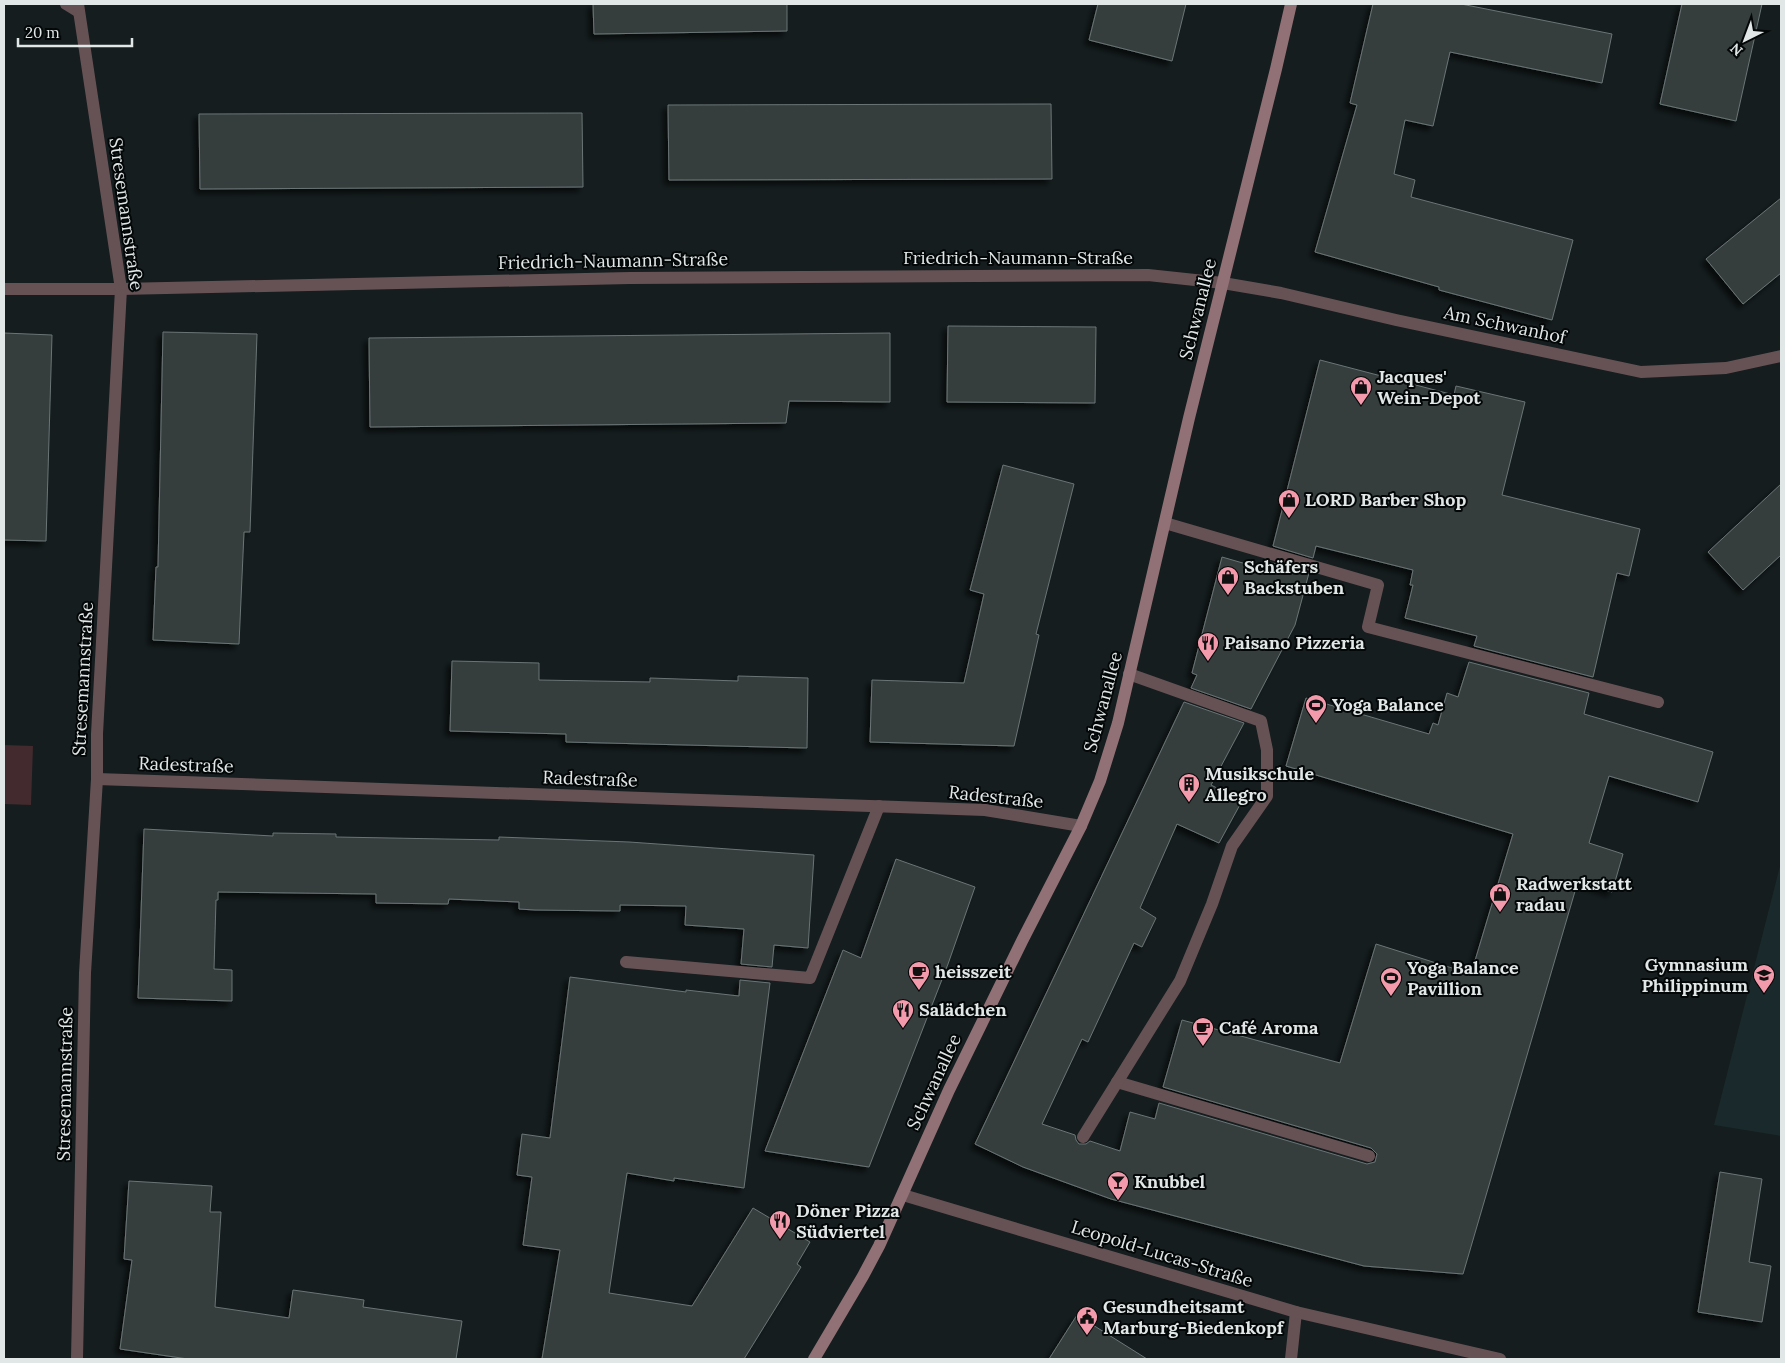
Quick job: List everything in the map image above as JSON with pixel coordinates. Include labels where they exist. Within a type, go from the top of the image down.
[{"type":"main road","name":"Schwanallee","points":[[814,1359],[870,1264],[957,1073],[1081,826],[1100,781],[1118,723],[1291,4]]},
{"type":"street","points":[[66,4],[79,8]]},
{"type":"street","name":"Stresemannstraße","points":[[77,1359],[85,973],[97,779],[97,734],[121,288],[79,8]]},
{"type":"street","name":"Friedrich-Naumann-Straße","points":[[4,289],[630,278],[1085,275],[1148,275],[1223,283]]},
{"type":"street","name":"Am Schwanhof","points":[[1223,283],[1281,293],[1396,320],[1641,372],[1726,368],[1781,356]]},
{"type":"street","points":[[1165,523],[1378,585],[1368,627],[1658,702]]},
{"type":"street","points":[[1083,1137],[1180,980],[1212,904],[1232,846],[1267,796],[1268,750],[1261,721],[1130,674]]},
{"type":"street","name":"Radestraße","points":[[97,779],[985,810],[1081,826]]},
{"type":"street","points":[[626,962],[810,978],[879,806]]},
{"type":"street","points":[[1117,1082],[1369,1156]]},
{"type":"street","name":"Leopold-Lucas-Straße","points":[[903,1195],[1296,1312],[1500,1359]]},
{"type":"street","points":[[1291,1359],[1296,1312]]},
{"type":"shaded area","points":[[4,745],[33,746],[31,805],[4,804]]},
{"type":"shaded area","name":"Gymnasium Philippinum","points":[[1781,862],[1781,1136],[1714,1125]]},
{"type":"building","points":[[593,4],[787,4],[787,31],[594,34]]},
{"type":"building","points":[[1098,4],[1186,4],[1172,61],[1089,40]]},
{"type":"building","points":[[1373,4],[1461,4],[1612,34],[1602,83],[1450,52],[1433,126],[1405,120],[1394,174],[1415,180],[1411,197],[1573,240],[1552,320],[1439,290],[1439,287],[1315,252],[1357,105],[1350,103]]},
{"type":"building","points":[[1682,4],[1762,4],[1736,121],[1660,104]]},
{"type":"building","points":[[1051,104],[1052,179],[669,180],[668,105]]},
{"type":"building","points":[[582,113],[583,187],[200,189],[199,114]]},
{"type":"building","points":[[1781,198],[1781,273],[1743,304],[1706,259]]},
{"type":"building","points":[[948,326],[1096,327],[1095,403],[947,402]]},
{"type":"building","points":[[163,332],[257,334],[250,532],[244,532],[239,644],[153,640],[156,567],[158,567]]},
{"type":"building","points":[[4,333],[52,335],[46,541],[4,540]]},
{"type":"building","points":[[890,333],[890,402],[789,401],[786,423],[370,427],[369,338]]},
{"type":"building","points":[[1320,360],[1454,395],[1456,386],[1525,402],[1502,495],[1640,529],[1629,576],[1617,573],[1593,677],[1474,646],[1477,636],[1405,618],[1413,585],[1410,585],[1413,570],[1316,546],[1313,558],[1273,546]]},
{"type":"building","points":[[1003,465],[1074,484],[1036,634],[1039,635],[1014,746],[870,742],[872,680],[964,683],[984,594],[970,590]]},
{"type":"building","points":[[1781,484],[1781,555],[1743,590],[1708,552]]},
{"type":"building","points":[[1222,557],[1267,570],[1269,562],[1309,573],[1295,625],[1251,709],[1191,688],[1197,675],[1192,673]]},
{"type":"building","points":[[452,661],[539,663],[539,680],[650,682],[650,678],[738,681],[738,676],[808,678],[807,748],[566,742],[566,734],[450,731]]},
{"type":"building","points":[[1469,662],[1589,693],[1584,714],[1713,752],[1698,802],[1609,776],[1589,843],[1623,854],[1612,892],[1578,881],[1463,1274],[1364,1266],[1111,1199],[1023,1167],[975,1144],[1184,702],[1244,723],[1211,785],[1242,801],[1219,843],[1177,824],[1140,908],[1156,918],[1142,947],[1134,943],[1088,1042],[1082,1039],[1042,1124],[1075,1135],[1079,1144],[1086,1144],[1090,1141],[1120,1151],[1130,1112],[1155,1119],[1159,1103],[1367,1164],[1375,1162],[1377,1154],[1371,1148],[1163,1087],[1182,1020],[1340,1063],[1376,944],[1471,974],[1513,834],[1286,766],[1306,698],[1429,734],[1433,723],[1438,725],[1447,693],[1458,697]]},
{"type":"building","points":[[144,829],[273,836],[273,833],[336,834],[336,837],[499,840],[499,837],[629,842],[814,855],[808,948],[774,945],[772,967],[741,964],[744,929],[685,925],[686,906],[620,905],[620,911],[535,910],[519,909],[519,902],[449,899],[448,904],[376,903],[376,894],[218,892],[218,900],[216,900],[214,969],[232,970],[232,1001],[138,998]]},
{"type":"building","points":[[896,859],[975,887],[948,964],[869,1167],[765,1151],[843,950],[861,958]]},
{"type":"building","points":[[570,977],[686,992],[686,990],[739,996],[740,980],[770,983],[744,1188],[674,1178],[674,1181],[627,1173],[609,1293],[692,1306],[753,1208],[810,1242],[797,1264],[801,1267],[744,1359],[542,1359],[560,1250],[523,1245],[532,1177],[517,1175],[522,1134],[550,1138]]},
{"type":"building","points":[[1720,1172],[1762,1179],[1749,1262],[1771,1266],[1762,1322],[1698,1312]]},
{"type":"building","points":[[129,1181],[212,1186],[210,1212],[221,1212],[215,1307],[289,1318],[293,1290],[364,1300],[363,1307],[462,1321],[456,1359],[188,1359],[120,1349],[132,1260],[124,1259]]},
{"type":"building","name":"Gesundheitsamt Marburg-Biedenkopf","points":[[1077,1315],[1147,1359],[1049,1359]]},
{"type":"place","name":"Jacques' Wein-Depot","points":[[1361,406]]},
{"type":"place","name":"LORD Barber Shop","points":[[1289,519]]},
{"type":"place","name":"Schäfers Backstuben","points":[[1228,596]]},
{"type":"place","name":"Paisano Pizzeria","points":[[1208,662]]},
{"type":"place","name":"Yoga Balance","points":[[1316,724]]},
{"type":"place","name":"Musikschule Allegro","points":[[1189,803]]},
{"type":"place","name":"Radwerkstatt radau","points":[[1500,913]]},
{"type":"place","name":"heisszeit","points":[[919,991]]},
{"type":"place","name":"Gymnasium Philippinum","points":[[1764,994]]},
{"type":"place","name":"Yoga Balance Pavillion","points":[[1391,997]]},
{"type":"place","name":"Salädchen","points":[[903,1029]]},
{"type":"place","name":"Café Aroma","points":[[1203,1047]]},
{"type":"place","name":"Knubbel","points":[[1118,1201]]},
{"type":"place","name":"Döner Pizza Südviertel","points":[[780,1240]]},
{"type":"place","name":"Gesundheitsamt Marburg-Biedenkopf","points":[[1087,1336]]}]
